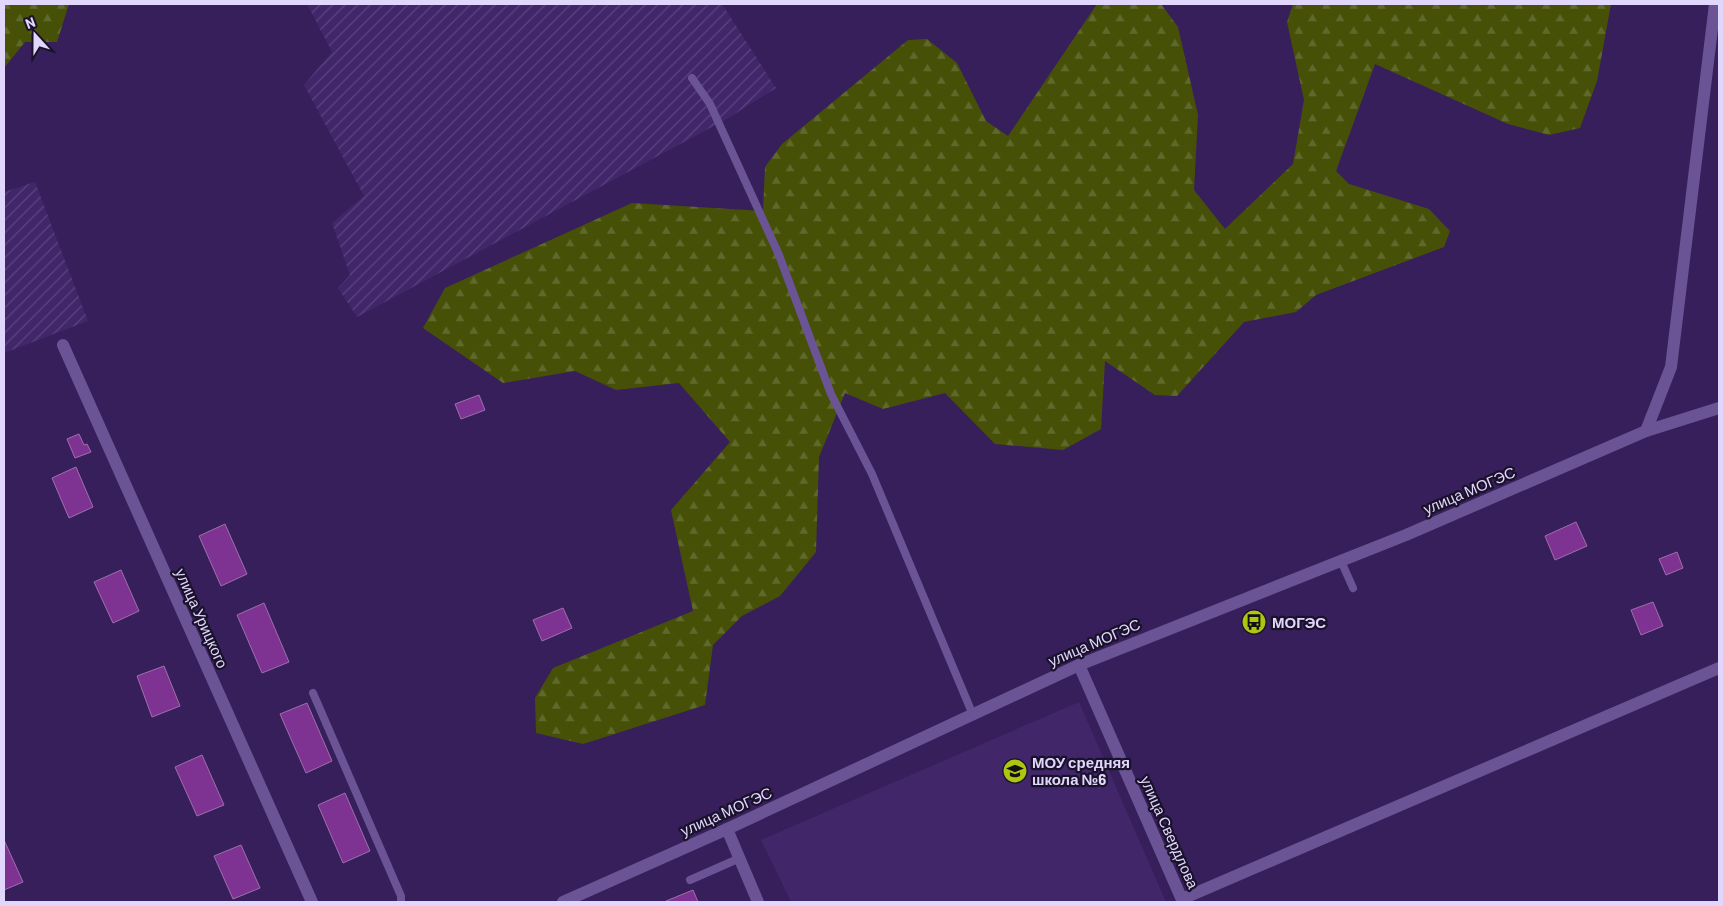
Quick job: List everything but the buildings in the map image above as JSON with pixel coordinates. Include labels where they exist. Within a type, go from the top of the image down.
[{"type":"street","points":[[1646,431],[1671,367],[1715,4]]},
{"type":"street","name":"улица Урицкого","points":[[63,345],[312,902]]},
{"type":"street","name":"улица МОГЭС","points":[[563,902],[973,716],[1078,665],[1406,535],[1646,431],[1719,408]]},
{"type":"street","name":"улица Свердлова","points":[[1078,665],[1182,901]]},
{"type":"street","points":[[1182,901],[1719,668]]},
{"type":"street","points":[[727,829],[758,902]]},
{"type":"lane","points":[[692,78],[710,104],[780,255],[831,394],[872,474],[973,716]]},
{"type":"lane","points":[[1341,561],[1353,588]]},
{"type":"lane","points":[[313,693],[402,902]]},
{"type":"lane","points":[[690,880],[740,858]]},
{"type":"shaded area","points":[[307,4],[722,4],[776,88],[725,120],[357,317],[338,288],[350,275],[332,223],[364,196],[304,85],[332,52]]},
{"type":"shaded area","points":[[35,182],[88,321],[4,353],[4,192]]},
{"type":"shaded area","name":"МОУ средняя школа №6","points":[[1079,702],[1166,902],[791,902],[761,840]]},
{"type":"green space","points":[[4,4],[69,4],[57,42],[25,42],[4,68]]},
{"type":"green space","points":[[1097,4],[1161,4],[1178,27],[1198,115],[1194,190],[1225,229],[1293,164],[1304,100],[1287,22],[1293,4],[1611,4],[1597,81],[1580,128],[1549,135],[1508,124],[1375,64],[1336,171],[1349,184],[1429,209],[1450,231],[1444,247],[1316,295],[1296,312],[1244,322],[1177,396],[1155,395],[1105,361],[1101,429],[1063,450],[995,444],[945,393],[883,409],[845,393],[819,457],[816,552],[780,596],[742,616],[713,645],[705,705],[583,744],[536,733],[535,698],[553,668],[693,611],[671,510],[730,442],[679,383],[616,390],[575,371],[503,383],[423,328],[445,288],[632,203],[763,211],[765,167],[782,144],[908,40],[927,39],[957,63],[986,121],[1008,136]]},
{"type":"place","name":"МОГЭС","points":[[1254,622]]},
{"type":"place","name":"МОУ средняя школа №6","points":[[1015,771]]}]
